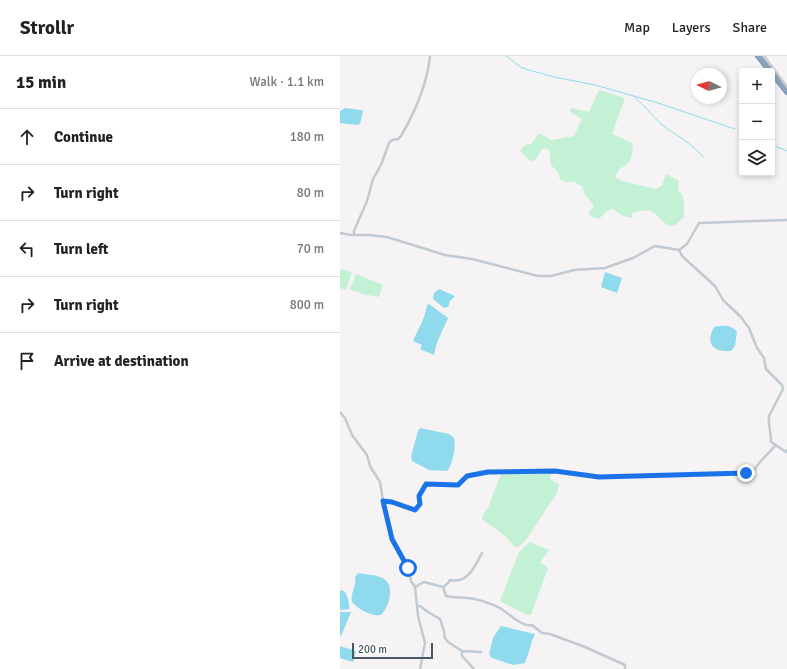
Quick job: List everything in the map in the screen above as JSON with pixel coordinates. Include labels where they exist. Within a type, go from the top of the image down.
[{"type":"highway","points":[[758,56],[768,68]]},
{"type":"highway","points":[[775,77],[787,92]]},
{"type":"street","points":[[354,235],[354,231],[366,205],[373,179],[383,160],[389,143],[401,136],[414,110],[430,56]]},
{"type":"street","points":[[764,56],[787,87]]},
{"type":"street","points":[[340,233],[387,237],[445,255],[501,265],[538,276],[551,276],[574,270],[604,268],[633,258],[655,246],[680,250],[687,244],[699,223],[787,220]]},
{"type":"street","points":[[680,250],[682,256],[716,286],[723,300],[741,317],[749,328],[757,348],[764,358],[766,368],[782,385],[783,389],[768,416],[771,430],[771,442],[786,452],[787,450]]},
{"type":"street","points":[[340,412],[345,418],[352,435],[367,455],[370,466],[380,482],[392,539],[408,568],[411,581],[415,587],[417,606],[425,643],[420,669]]},
{"type":"street","points":[[383,501],[392,502],[415,510],[420,504],[419,496],[426,484],[458,485],[467,476],[488,472],[555,471],[599,477],[746,473],[754,470],[776,445]]},
{"type":"street","points":[[443,587],[450,580],[462,580],[468,577],[482,553]]},
{"type":"street","points":[[415,587],[424,582],[443,587]]},
{"type":"street","points":[[443,587],[446,596],[452,598],[468,598],[496,606],[514,617],[520,623],[528,626],[532,625],[542,633],[550,634],[585,647],[604,657],[621,663],[625,666],[625,669]]},
{"type":"street","points":[[417,606],[420,606],[440,620],[445,638],[448,642],[462,650],[481,652]]},
{"type":"street","points":[[462,650],[462,656],[474,669]]},
{"type":"green space","points":[[599,90],[625,98],[612,134],[633,143],[632,156],[627,164],[619,169],[615,177],[622,181],[656,189],[662,186],[666,174],[679,181],[678,187],[684,202],[684,217],[675,225],[669,226],[653,212],[646,210],[632,213],[632,218],[623,216],[613,209],[607,211],[599,219],[591,217],[589,214],[590,210],[594,208],[584,193],[583,187],[575,182],[565,182],[560,179],[557,171],[551,165],[549,150],[546,148],[541,150],[533,161],[529,160],[520,151],[525,145],[531,144],[539,133],[551,140],[574,136],[582,119],[570,112],[571,108],[589,112]]},
{"type":"green space","points":[[340,269],[352,272],[346,290],[340,288]]},
{"type":"green space","points":[[356,274],[383,285],[379,297],[362,294],[350,289]]},
{"type":"green space","points":[[551,472],[550,479],[559,484],[557,493],[526,540],[517,548],[502,534],[482,519],[501,475]]},
{"type":"green space","points":[[530,542],[549,550],[540,562],[548,568],[531,615],[527,615],[500,601],[519,552]]},
{"type":"water","points":[[345,108],[363,111],[360,124],[340,123],[340,111]]},
{"type":"water","points":[[605,272],[622,278],[617,293],[601,287]]},
{"type":"water","points":[[439,289],[455,296],[450,301],[448,307],[444,308],[433,299],[434,293]]},
{"type":"water","points":[[429,304],[448,318],[438,341],[434,355],[420,349],[422,345],[413,341],[423,319],[427,305]]},
{"type":"water","points":[[729,326],[737,332],[735,346],[731,351],[719,350],[712,346],[710,338],[711,333],[714,327]]},
{"type":"water","points":[[420,428],[449,434],[454,438],[454,455],[447,471],[429,470],[412,461],[411,456]]},
{"type":"water","points":[[358,573],[381,577],[388,583],[390,588],[390,598],[381,615],[373,615],[365,612],[352,602],[355,577]]},
{"type":"water","points":[[340,590],[344,591],[346,594],[349,602],[349,609],[340,610]]},
{"type":"water","points":[[340,612],[351,612],[341,636],[340,636]]},
{"type":"water","points":[[501,626],[535,634],[525,663],[513,665],[492,658],[489,654],[493,638]]},
{"type":"water","points":[[340,646],[356,651],[353,662],[340,658]]},
{"type":"waterway","points":[[506,56],[522,68],[554,77],[595,85],[655,102],[735,129]]},
{"type":"waterway","points":[[634,97],[661,124],[689,143],[703,157]]},
{"type":"waterway","points":[[775,146],[787,151]]},
{"type":"route","points":[[408,568],[400,556],[392,539],[383,501],[392,502],[415,510],[420,504],[419,496],[426,484],[458,485],[467,476],[488,472],[555,471],[599,477],[746,473]]}]
